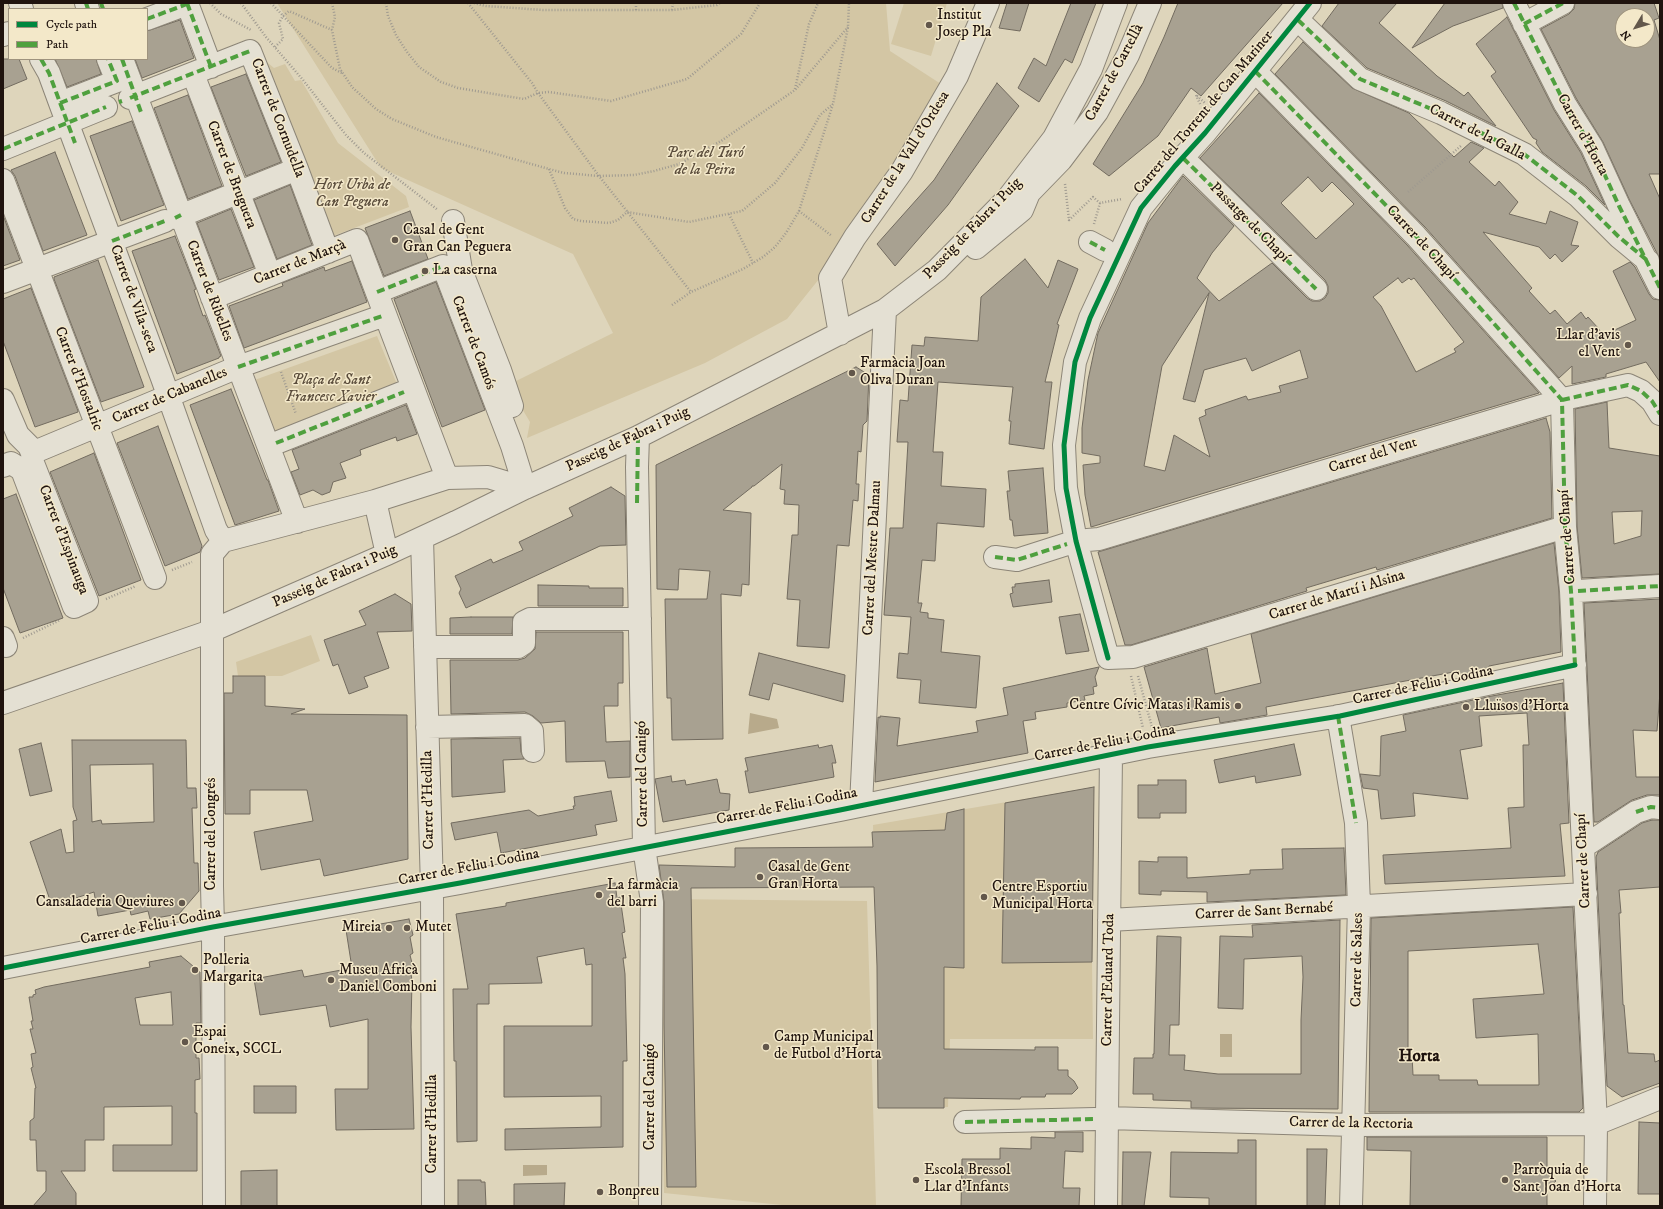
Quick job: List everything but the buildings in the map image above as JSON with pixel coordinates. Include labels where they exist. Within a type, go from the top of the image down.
[{"type":"street","points":[[148,19],[187,3],[202,70]]},
{"type":"street","name":"Carrer de la Vall d'Ordesa","points":[[840,334],[830,278],[851,243],[902,171],[957,76],[988,3]]},
{"type":"street","name":"Passeig de Fabra i Puig","points":[[3,703],[211,631],[387,554],[525,488],[638,437],[885,310],[937,270],[1008,198],[1054,138],[1091,69],[1116,3]]},
{"type":"street","name":"Carrer de Cartellà","points":[[937,270],[969,254],[1022,210],[1029,193],[1060,160],[1097,112],[1128,55],[1150,3]]},
{"type":"street","points":[[1022,210],[1040,200],[1065,176],[1091,143],[1121,90],[1152,26],[1160,3]]},
{"type":"street","name":"Carrer d'Horta","points":[[1514,3],[1565,104],[1592,147],[1619,206],[1648,261],[1660,288]]},
{"type":"street","points":[[1524,24],[1562,3]]},
{"type":"street","name":"Carrer del Torrent de Can Mariner","points":[[1108,658],[1072,542],[1066,488],[1064,445],[1075,362],[1090,318],[1141,208],[1205,133],[1304,11]]},
{"type":"street","name":"Carrer de la Galla","points":[[1304,11],[1360,79],[1441,113],[1524,154],[1578,196],[1648,261]]},
{"type":"street","points":[[64,113],[123,103],[202,70],[258,38]]},
{"type":"street","name":"Carrer de Cornudella","points":[[258,38],[297,169],[328,252]]},
{"type":"street","name":"Carrer de Vila-seca","points":[[42,60],[49,73],[112,241],[216,530],[223,541]]},
{"type":"street","points":[[3,149],[117,81],[108,60]]},
{"type":"street","name":"Carrer de Ribelles","points":[[122,60],[123,103],[173,218],[212,298],[297,522]]},
{"type":"street","name":"Carrer de Bruguera","points":[[202,70],[238,193],[270,275]]},
{"type":"street","name":"Carrer de Chapí","points":[[1255,71],[1416,236],[1562,400],[1565,528],[1572,591],[1596,1124],[1595,1206]]},
{"type":"street","name":"Passatge de Chapí","points":[[1183,158],[1316,289]]},
{"type":"street","points":[[3,282],[173,218],[297,169]]},
{"type":"street","name":"Carrer d'Hostalric","points":[[3,180],[155,578]]},
{"type":"street","points":[[453,221],[461,270],[500,370],[523,440],[520,452],[516,459]]},
{"type":"street","name":"Carrer de Marçà","points":[[212,298],[358,240],[377,292]]},
{"type":"street","name":"Carrer de Camós","points":[[377,292],[443,266],[516,459],[525,488]]},
{"type":"street","points":[[377,292],[447,478]]},
{"type":"street","name":"Carrer del Mestre Dalmau","points":[[861,805],[885,310]]},
{"type":"street","points":[[238,367],[385,314]]},
{"type":"street","name":"Carrer de Cabanelles","points":[[23,463],[96,426],[238,367]]},
{"type":"street","name":"Carrer del Vent","points":[[995,557],[1017,560],[1072,542],[1099,539],[1562,400],[1628,385],[1641,391],[1652,401],[1660,414]]},
{"type":"street","points":[[276,443],[404,392]]},
{"type":"street","name":"Carrer d'Espinauga","points":[[3,400],[18,435],[29,446],[23,463],[74,607],[87,602],[23,463]]},
{"type":"street","name":"Carrer del Canigó","points":[[638,437],[637,467],[644,847],[652,902],[650,1206]]},
{"type":"street","points":[[223,541],[375,501],[447,478],[488,477],[525,488]]},
{"type":"street","points":[[375,501],[387,554]]},
{"type":"street","name":"Carrer de Martí i Alsina","points":[[1108,658],[1133,657],[1565,528]]},
{"type":"street","name":"Carrer d'Hedilla","points":[[422,538],[432,888],[433,1206]]},
{"type":"street","name":"Carrer del Congrés","points":[[214,1206],[211,631],[212,554],[223,541]]},
{"type":"street","points":[[1578,591],[1660,586]]},
{"type":"street","points":[[425,647],[518,647],[524,643],[524,622],[530,619],[640,619]]},
{"type":"street","name":"Carrer de Feliu i Codina","points":[[3,968],[213,927],[432,888],[861,805],[1111,754],[1151,740],[1338,716],[1575,665]]},
{"type":"street","name":"Carrer de Salses","points":[[1338,716],[1356,823],[1359,906],[1351,1206]]},
{"type":"street","points":[[427,727],[525,725],[532,731],[533,751]]},
{"type":"street","name":"Carrer d'Eduard Toda","points":[[1106,1206],[1101,1118],[1109,920],[1111,754]]},
{"type":"street","points":[[1583,847],[1636,812],[1651,807],[1660,808]]},
{"type":"street","name":"Carrer de Sant Bernabé","points":[[1109,920],[1586,894]]},
{"type":"street","points":[[1596,1124],[1660,1098]]},
{"type":"street","name":"Carrer de la Rectoria","points":[[965,1122],[1101,1118],[1354,1125],[1596,1124]]},
{"type":"path","points":[[210,3],[221,14],[275,47],[346,135],[364,153],[453,221]]},
{"type":"path","points":[[241,3],[258,38]]},
{"type":"path","points":[[271,3],[332,68],[344,74]]},
{"type":"path","points":[[332,3],[335,17],[332,30],[340,69],[352,87],[376,109],[392,119],[436,137],[564,173],[599,176],[634,175],[679,164],[721,141],[795,90],[848,27]]},
{"type":"path","points":[[386,3],[396,35],[403,46],[419,67],[435,78],[458,88],[524,99],[538,93],[549,92],[611,101],[687,79],[741,34],[760,3]]},
{"type":"path","points":[[468,3],[532,83],[599,176],[692,292]]},
{"type":"path","points":[[474,3],[486,6],[543,10],[672,10],[717,5],[720,3]]},
{"type":"path","points":[[636,3],[636,10]]},
{"type":"path","points":[[672,10],[673,3]]},
{"type":"path","points":[[795,90],[809,24],[818,3]]},
{"type":"path","points":[[672,305],[692,292],[743,269],[763,258],[775,247],[786,233],[799,211],[833,104],[848,27],[849,3]]},
{"type":"path","points":[[275,47],[283,39],[279,23],[289,11],[332,30]]},
{"type":"path","points":[[627,212],[689,222],[742,211],[774,183],[802,148],[820,115],[833,104]]},
{"type":"path","points":[[1408,192],[1477,131]]},
{"type":"path","points":[[549,169],[565,208],[573,219],[581,222],[609,223],[618,220],[627,212]]},
{"type":"path","points":[[1065,176],[1068,220],[1093,197],[1100,203],[1125,199]]},
{"type":"path","points":[[799,211],[837,239]]},
{"type":"path","points":[[729,214],[753,263]]},
{"type":"path","points":[[275,354],[298,420]]},
{"type":"path","points":[[1137,672],[1151,740]]},
{"type":"path","points":[[1130,673],[1151,740]]},
{"type":"green space","name":"Parc del Turó de la Peira","points":[[277,3],[886,3],[890,51],[941,84],[835,259],[787,319],[705,363],[527,438],[530,422],[512,392],[514,382],[613,333],[573,254],[381,168]]},
{"type":"green space","points":[[904,3],[947,3],[931,56],[891,44]]},
{"type":"green space","name":"Hort Urbà de Can Peguera","points":[[262,58],[274,68],[285,64],[295,81],[301,80],[338,143],[406,196],[409,207],[333,236]]},
{"type":"green space","name":"Plaça de Sant Francesc Xavier","points":[[377,336],[404,401],[274,447],[249,382]]},
{"type":"green space","points":[[311,635],[320,661],[282,676],[238,676],[236,662]]},
{"type":"green space","name":"Centre Esportiu Municipal Horta","points":[[1094,787],[1092,962],[1093,1039],[950,1039],[948,1107],[878,1108],[877,982],[873,825]]},
{"type":"green space","name":"Camp Municipal de Futbol d'Horta","points":[[659,899],[867,901],[876,1206],[792,1206],[664,1193]]},
{"type":"shaded area","points":[[750,713],[777,719],[779,728],[748,734]]},
{"type":"shaded area","points":[[1220,1034],[1232,1034],[1232,1057],[1220,1057]]},
{"type":"shaded area","points":[[523,1165],[547,1165],[547,1175],[523,1176]]},
{"type":"marked path","points":[[86,3],[88,8]]},
{"type":"marked path","points":[[101,3],[103,8]]},
{"type":"marked path","points":[[187,3],[211,67]]},
{"type":"marked path","points":[[1514,3],[1565,104],[1592,147],[1619,206],[1660,288]]},
{"type":"marked path","points":[[1524,24],[1563,3]]},
{"type":"marked path","points":[[148,19],[187,4]]},
{"type":"marked path","points":[[1298,20],[1360,79],[1441,113],[1524,154],[1578,196],[1619,237],[1648,261]]},
{"type":"marked path","points":[[130,98],[250,51]]},
{"type":"marked path","points":[[42,60],[49,73],[75,143]]},
{"type":"marked path","points":[[60,103],[117,81],[108,60]]},
{"type":"marked path","points":[[122,60],[142,115]]},
{"type":"marked path","points":[[1255,71],[1416,236],[1562,400],[1565,527],[1571,591],[1575,665],[1572,666]]},
{"type":"marked path","points":[[3,149],[106,107]]},
{"type":"marked path","points":[[1183,158],[1316,289]]},
{"type":"marked path","points":[[175,218],[181,215]]},
{"type":"marked path","points":[[112,241],[165,221]]},
{"type":"marked path","points":[[1090,242],[1105,250]]},
{"type":"marked path","points":[[377,292],[443,266]]},
{"type":"marked path","points":[[238,367],[385,315]]},
{"type":"marked path","points":[[1562,400],[1628,385],[1641,391],[1652,401],[1660,414]]},
{"type":"marked path","points":[[276,443],[404,392]]},
{"type":"marked path","points":[[637,503],[638,437]]},
{"type":"marked path","points":[[995,557],[1017,560],[1067,544]]},
{"type":"marked path","points":[[1578,591],[1660,586]]},
{"type":"marked path","points":[[1338,716],[1356,823]]},
{"type":"marked path","points":[[1636,812],[1651,807],[1660,808]]},
{"type":"marked path","points":[[965,1122],[1095,1119]]},
{"type":"cycle path","points":[[1108,658],[1076,541],[1066,488],[1064,445],[1075,362],[1090,318],[1141,208],[1175,166],[1205,133],[1310,3]]},
{"type":"cycle path","points":[[3,968],[213,927],[460,883],[840,810],[1148,747],[1340,716],[1575,665]]},
{"type":"place","name":"Institut Josep Pla","points":[[929,25]]},
{"type":"place","name":"Casal de Gent Gran Can Peguera","points":[[395,240]]},
{"type":"place","name":"La caserna","points":[[425,271]]},
{"type":"place","name":"Llar d'avis el Vent","points":[[1628,345]]},
{"type":"place","name":"Farmàcia Joan Oliva Duran","points":[[852,373]]},
{"type":"place","name":"Centre Cívic Matas i Ramis","points":[[1238,706]]},
{"type":"place","name":"Lluïsos d'Horta","points":[[1466,707]]},
{"type":"place","name":"Casal de Gent Gran Horta","points":[[760,877]]},
{"type":"place","name":"La farmàcia del barri","points":[[599,895]]},
{"type":"place","name":"Centre Esportiu Municipal Horta","points":[[984,897]]},
{"type":"place","name":"Cansaladeria Queviures","points":[[182,903]]},
{"type":"place","name":"Mireia","points":[[389,928]]},
{"type":"place","name":"Mutet","points":[[407,928]]},
{"type":"place","name":"Polleria Margarita","points":[[195,970]]},
{"type":"place","name":"Museu Africà Daniel Comboni","points":[[331,980]]},
{"type":"place","name":"Espai Coneix, SCCL","points":[[185,1042]]},
{"type":"place","name":"Camp Municipal de Futbol d'Horta","points":[[766,1047]]},
{"type":"place","name":"Escola Bressol Llar d'Infants","points":[[916,1180]]},
{"type":"place","name":"Parròquia de Sant Joan d'Horta","points":[[1505,1180]]},
{"type":"place","name":"Bonpreu","points":[[600,1192]]},
{"type":"district","name":"Horta","points":[[1419,1057]]}]
